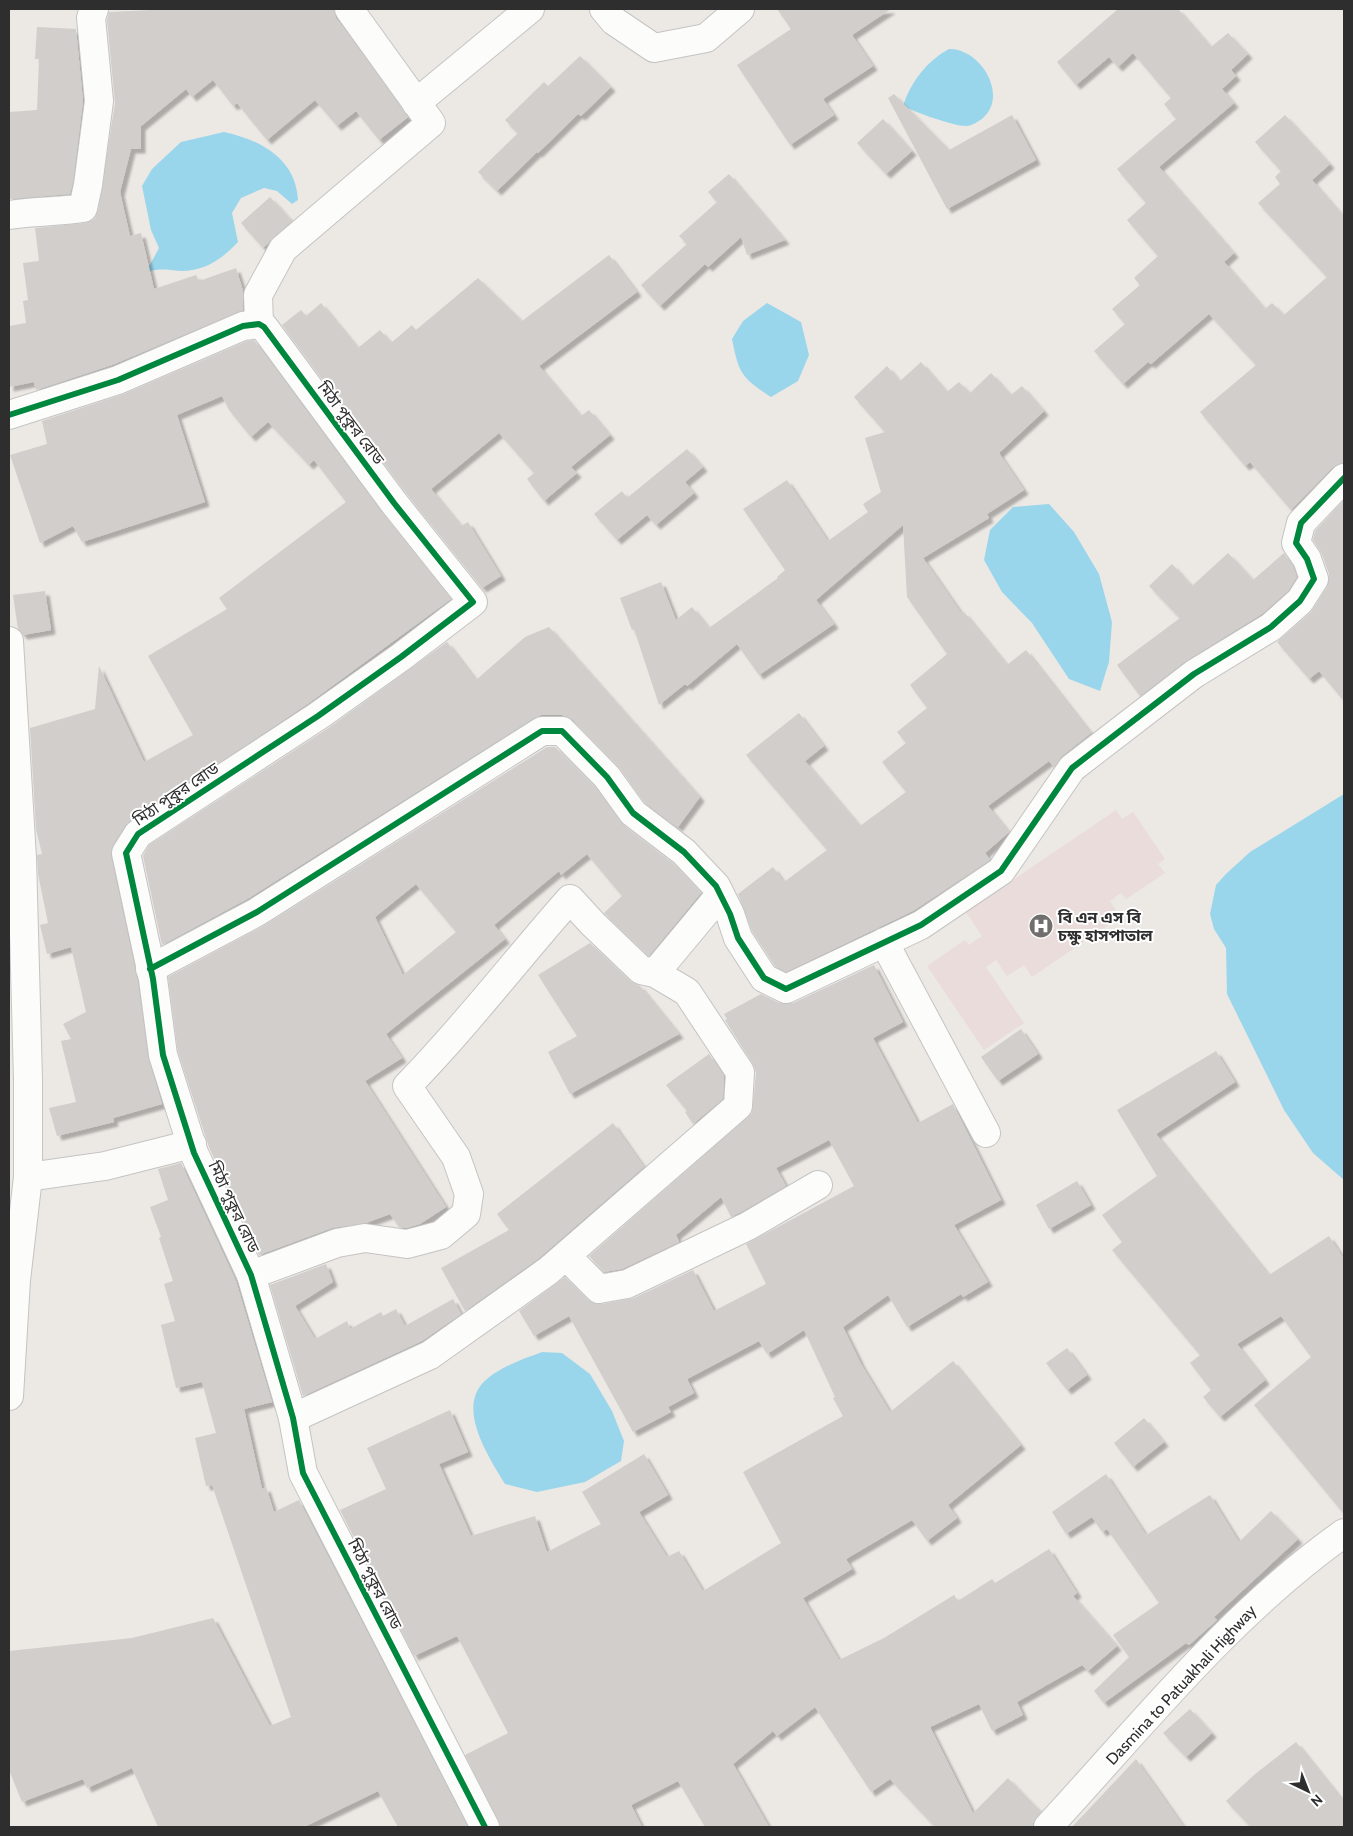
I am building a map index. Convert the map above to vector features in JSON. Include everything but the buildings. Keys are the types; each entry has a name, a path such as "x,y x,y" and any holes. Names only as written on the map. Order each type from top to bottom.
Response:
{"street":[{"path":"9,215 83,208 88,185 99,101 91,18 94,9"},
{"path":"9,415 118,380 242,326 258,324 258,295 283,249 431,123 349,9"},
{"path":"416,103 530,9"},
{"path":"604,9 614,21 654,48 706,38 740,9"},
{"name":"মিঠা পুকুর রোড","path":"258,324 264,327 394,503 473,602 401,657 325,710 138,834 126,853 150,969 163,1055 192,1144 251,1275 293,1418 303,1473 485,1827"},
{"path":"150,969 257,912 542,731 562,730 607,777 633,813 684,852 716,886 730,914 738,938 764,978 786,989 921,925 1001,871 1072,768 1194,674 1271,627 1300,601 1314,579 1307,559 1296,543 1301,523 1344,478"},
{"path":"9,640 23,868 28,1080 28,1177 16,1280 9,1396"},
{"path":"655,973 720,895"},
{"path":"251,1275 337,1243 365,1238 408,1244 441,1235 466,1214 470,1194 456,1157 407,1086 465,1023 570,899 592,924 641,970 655,973 687,992 740,1072 738,1106 548,1271 430,1355 293,1418"},
{"path":"884,942 986,1133"},
{"path":"28,1177 105,1166 192,1144"},
{"path":"566,1256 599,1290 626,1284 748,1226 818,1185"},
{"name":"Dasmina to Patuakhali Highway","path":"1048,1827 1218,1641 1267,1595 1344,1533"}],"shaded area":[{"name":"বি এন এস বি চক্ষু হাসপাতাল","path":"1116,810 1122,819 1133,812 1165,859 1158,864 1165,873 1126,899 1121,893 1110,901 1120,917 1032,977 1024,965 1007,976 996,960 986,967 1024,1023 984,1050 927,966 965,940 969,945 982,936 966,912"}],"water":[{"path":"949,49 971,56 987,74 992,86 993,97 990,108 983,118 971,125 966,126 944,121 903,106 915,80 934,59"},
{"path":"224,132 251,140 274,154 291,173 296,186 298,200 292,204 277,191 264,188 241,198 232,213 238,242 226,254 198,269 146,272 159,248 151,230 142,186 152,169 181,142"},
{"path":"767,303 801,322 809,355 798,381 771,397 743,374 737,360 732,339 743,321"},
{"path":"1049,504 1074,532 1099,574 1112,622 1109,662 1100,691 1069,679 1032,623 1002,592 984,560 990,530 1013,507"},
{"path":"1344,794 1344,1180 1313,1153 1284,1110 1227,994 1226,948 1214,929 1210,914 1216,885 1250,852"},
{"path":"542,1352 562,1353 590,1374 612,1411 624,1441 621,1461 585,1482 537,1492 505,1484 479,1436 473,1409 475,1396 481,1385 493,1374 509,1365"}],"cycle path":[{"path":"9,415 118,380 243,326 259,324 264,327 394,503 473,602 401,657 318,716 138,834 126,853 153,979 163,1055 194,1153 251,1275 293,1418 303,1473 485,1827"},
{"path":"150,969 257,912 542,731 562,731 607,777 633,813 684,852 716,886 730,914 738,938 764,978 786,989 921,925 1001,871 1072,768 1194,674 1271,627 1300,601 1314,579 1307,559 1296,543 1301,523 1344,478"}],"place":[{"name":"বি এন এস বি চক্ষু হাসপাতাল","path":"1041,926"}]}
